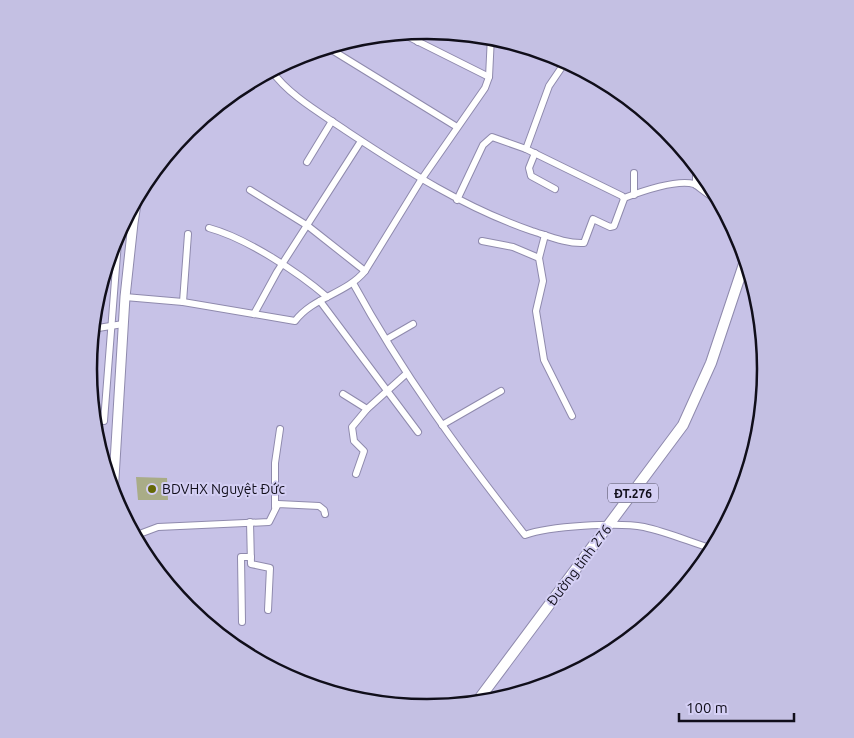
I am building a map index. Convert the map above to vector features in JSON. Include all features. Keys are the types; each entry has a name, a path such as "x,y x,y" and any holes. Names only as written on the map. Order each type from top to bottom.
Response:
{"main road":[{"path":"114,475 124,297 134,218"},
{"name":"Đường tỉnh 276","path":"483,694 670,444 687,417 711,363 742,270"}],"street":[{"path":"412,39 489,77"},
{"path":"124,297 183,302 295,321 307,308 353,283 365,271 422,180 485,88 489,77 491,45"},
{"path":"334,52 457,127"},
{"path":"526,149 549,86 561,68"},
{"path":"276,75 289,88 332,121 422,180 486,214 545,236 585,243 593,219 610,227 614,226 624,198"},
{"path":"307,162 332,121"},
{"path":"457,200 480,152 492,137 535,153 624,198 676,183 696,185 707,195"},
{"path":"254,314 276,272 283,266 361,141"},
{"path":"535,153 529,168 531,176 555,188"},
{"path":"634,173 634,195"},
{"path":"696,178 696,185"},
{"path":"250,190 308,226 365,271"},
{"path":"209,228 228,234 283,266 305,279 327,297"},
{"path":"183,302 188,234"},
{"path":"545,236 539,258 543,282 536,311 544,360 572,416"},
{"path":"482,242 513,247 539,258"},
{"path":"104,421 116,257"},
{"path":"353,283 406,374 525,535 536,531 609,526 646,527 705,546"},
{"path":"320,300 418,432"},
{"path":"100,328 123,324"},
{"path":"387,340 413,324"},
{"path":"356,474 364,450 354,441 352,428 367,409 406,374"},
{"path":"442,425 501,391"},
{"path":"342,394 367,409"},
{"path":"141,533 158,527 269,522 275,507 275,464 280,429"},
{"path":"275,507 279,504 319,506 324,510 325,514"},
{"path":"250,522 251,564 270,568 268,610"},
{"path":"242,622 241,557 251,557"}],"building":[{"name":"BDVHX Nguyệt Đức","path":"136,477 167,478 168,500 138,500"}],"place":[{"name":"BDVHX Nguyệt Đức","path":"152,489"}]}
